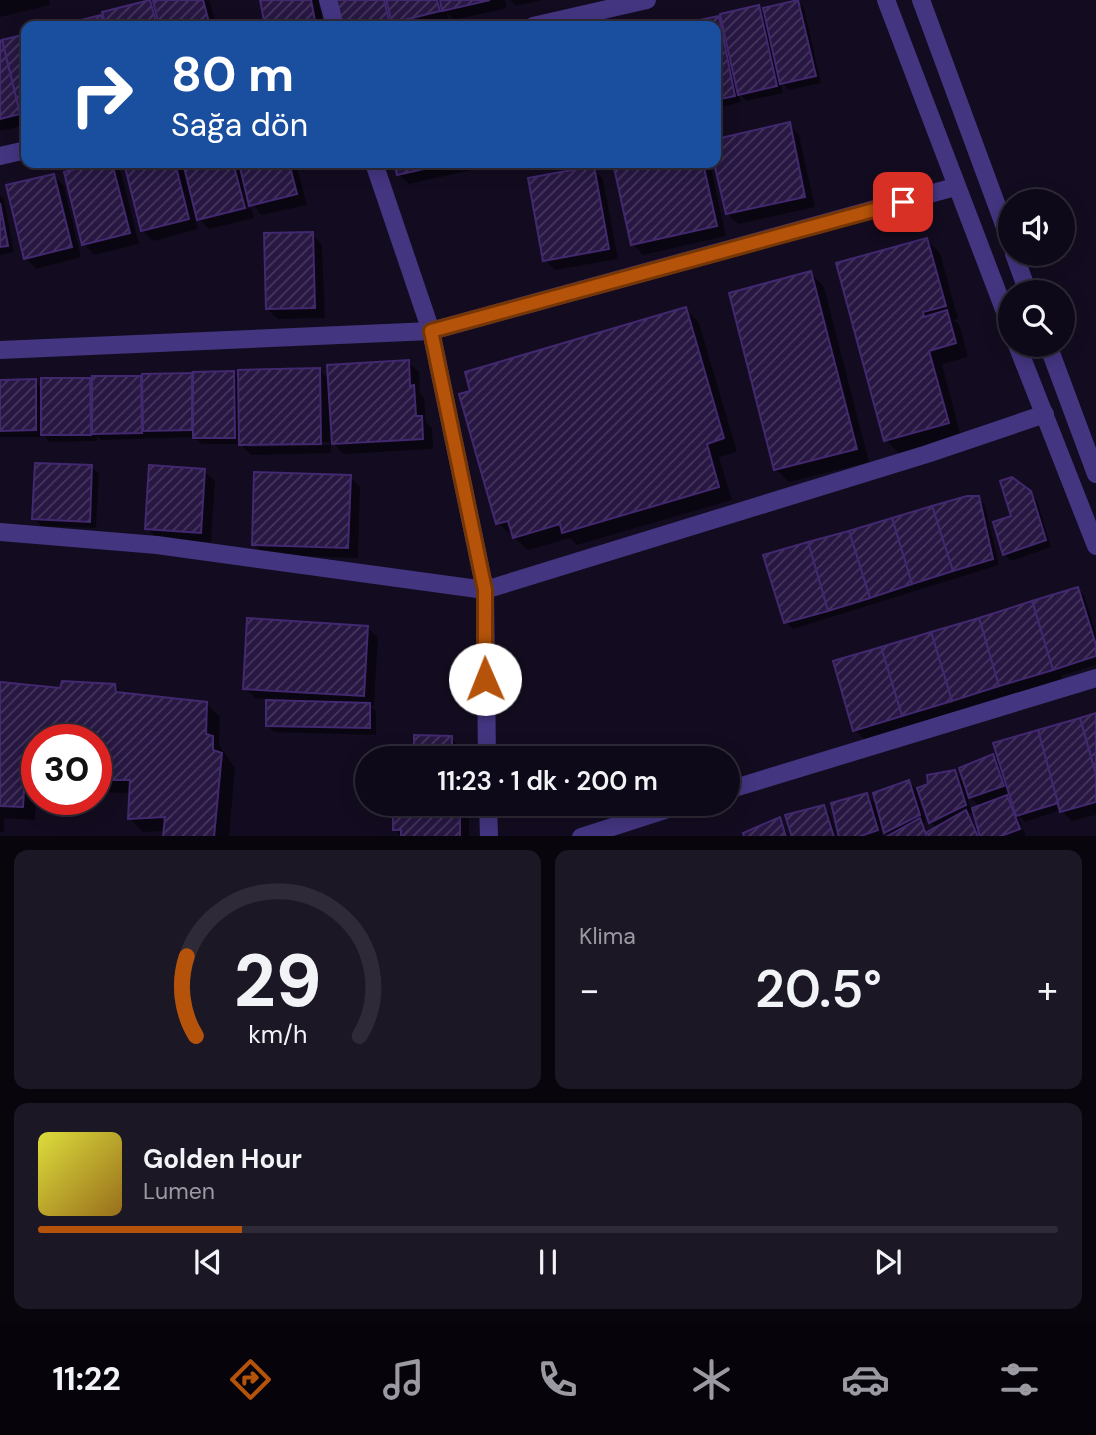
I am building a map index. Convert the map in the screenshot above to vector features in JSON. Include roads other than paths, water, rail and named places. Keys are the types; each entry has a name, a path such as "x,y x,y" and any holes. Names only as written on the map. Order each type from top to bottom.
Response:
{"street":[{"path":"328,0 334,21"},
{"path":"555,21 647,0"},
{"path":"886,0 998,296"},
{"path":"921,0 998,209"},
{"path":"0,156 21,151"},
{"path":"376,168 431,331 485,590 487,746"},
{"path":"0,350 431,331 955,187"},
{"path":"1022,357 1096,546"},
{"path":"1052,357 1096,474"},
{"path":"0,533 157,545 485,590 927,454 1045,414"},
{"path":"740,786 1096,678"},
{"path":"488,816 489,836"},
{"path":"582,836 646,816"}]}
